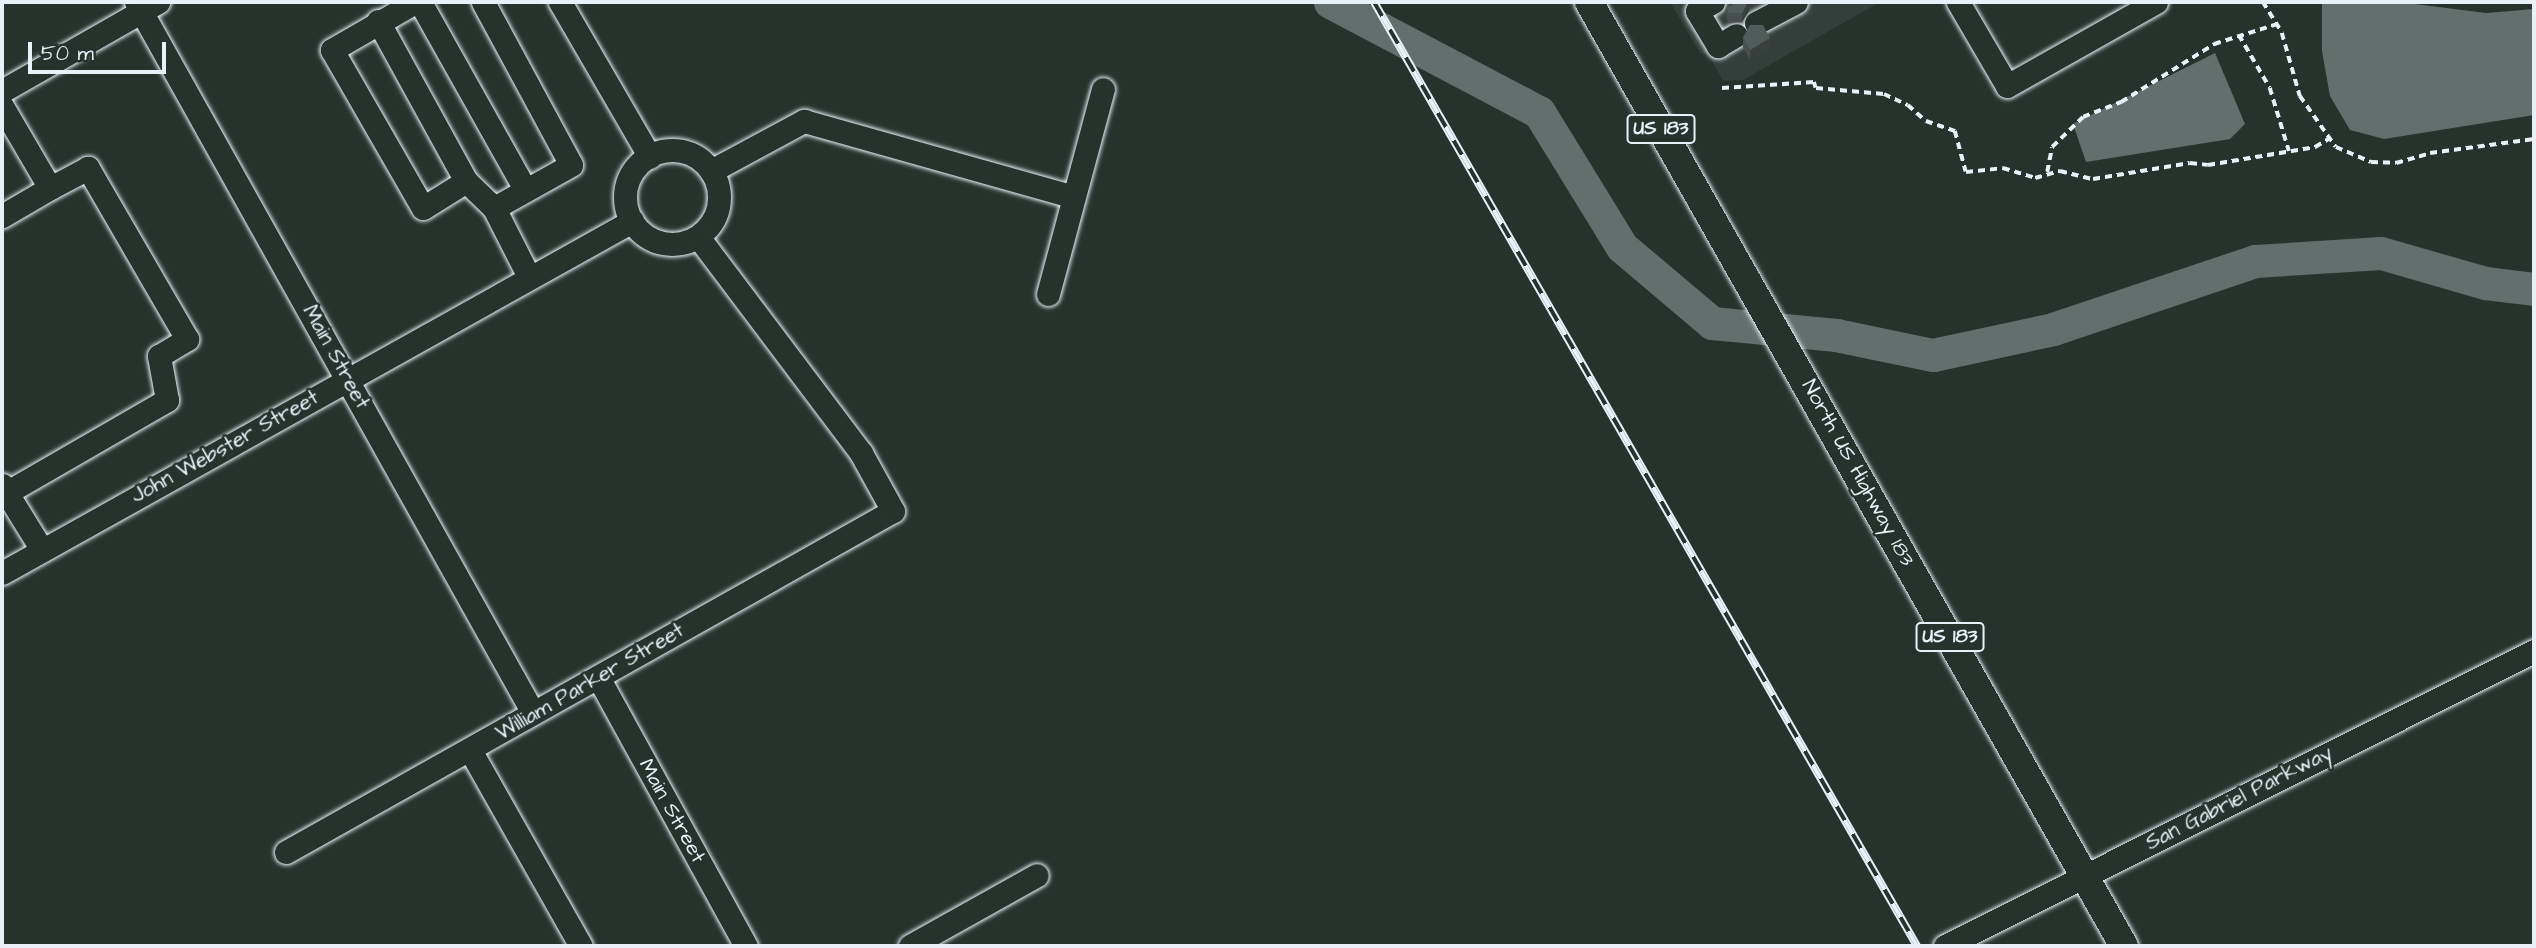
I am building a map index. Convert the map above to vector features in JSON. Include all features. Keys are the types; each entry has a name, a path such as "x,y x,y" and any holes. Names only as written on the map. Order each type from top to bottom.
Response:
{"main road":[{"name":"North US Highway 183","path":"1589,2 1816,398 2124,946"}],"street":[{"path":"415,2 381,13 331,50 423,208 466,181"},
{"path":"420,2 525,189"},
{"path":"483,2 571,165 494,208"},
{"path":"560,2 650,157"},
{"path":"1756,23 1796,2"},
{"path":"1958,2 2007,86 2150,3"},
{"path":"2,90 145,5"},
{"name":"Main Street","path":"145,5 533,713"},
{"path":"1705,6 1718,46 1736,35"},
{"path":"381,13 466,181 494,208 530,277"},
{"path":"1048,295 1103,89"},
{"path":"2,106 50,188"},
{"path":"711,171 804,121 1074,197"},
{"path":"673,150 688,153 711,171 719,199 713,220 698,237 667,244 651,240 632,221 625,201 626,185 633,170 650,157 673,150"},
{"path":"2,216 88,168 187,339 159,356 167,400 4,489 42,550"},
{"name":"John Webster Street","path":"2,573 632,221"},
{"name":"William Parker Street","path":"286,852 893,510 861,453 698,237"},
{"name":"San Gabriel Parkway","path":"1945,946 2534,651"},
{"name":"Main Street","path":"598,677 746,946"},
{"path":"470,750 581,946"},
{"path":"910,946 1037,876"}],"path":[{"path":"2263,2 2277,24 2300,96 2336,147 2371,162 2396,163 2443,151 2534,139"},
{"path":"2047,172 2052,147 2083,117 2121,102 2214,44 2277,24"},
{"path":"2239,35 2270,88 2289,152"},
{"path":"1722,88 1814,82 1816,88 1884,94 1908,104 1926,121 1955,131 1966,172 2003,167 2035,178 2047,172 2093,179 2289,152 2315,147 2330,138"}],"shaded area":[{"path":"1670,2 1880,2 1743,80 1723,81 1708,54 1700,53"},
{"path":"2322,2 2399,2 2486,13 2534,9 2534,115 2384,139 2350,130 2330,96 2322,51"},
{"path":"2215,53 2245,124 2230,139 2086,162 2073,124"}],"building":[{"path":"1737,2 1748,2 1742,13 1729,13 1726,8"},
{"path":"1750,25 1763,25 1770,38 1750,50 1743,37"}],"waterway":[{"path":"1330,2 1539,112 1622,247 1712,323 1836,335 1933,355 2053,329 2255,261 2381,253 2485,283 2534,289"}],"railway":[{"path":"1374,2 1917,946"}]}
